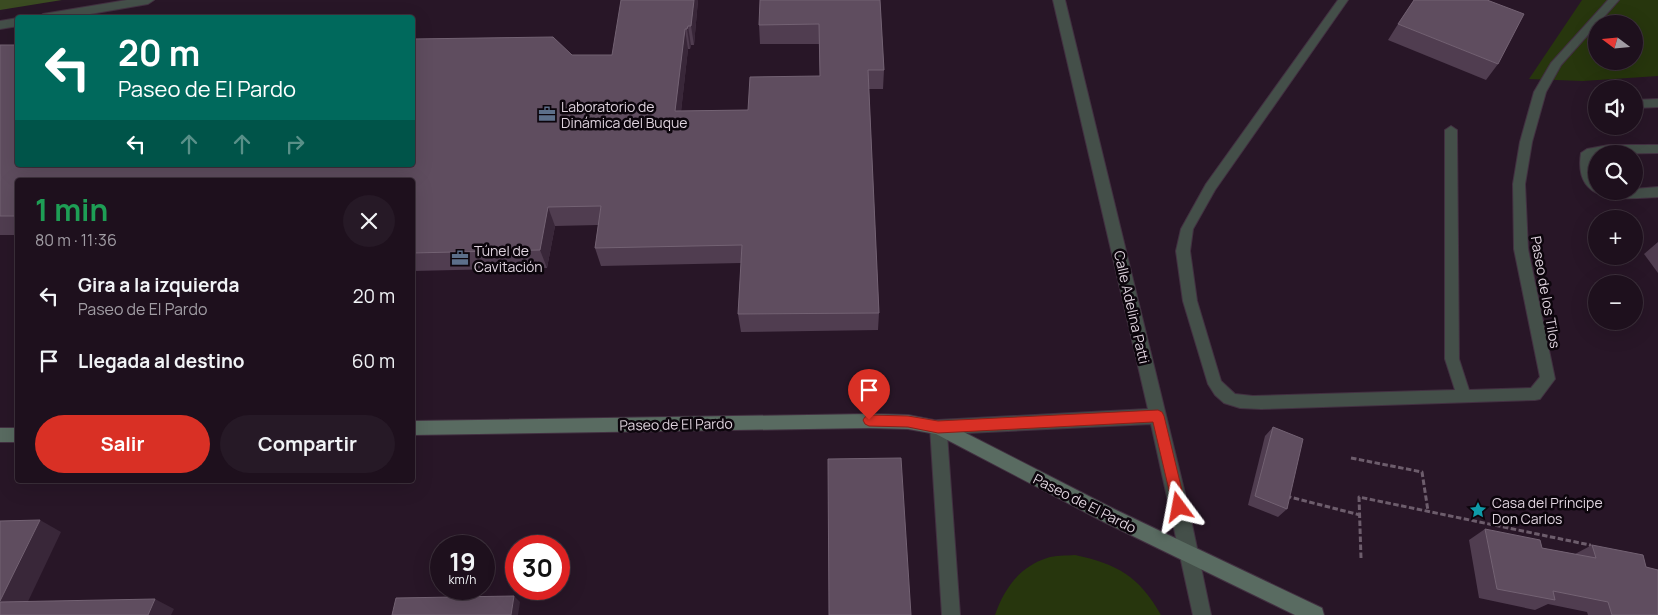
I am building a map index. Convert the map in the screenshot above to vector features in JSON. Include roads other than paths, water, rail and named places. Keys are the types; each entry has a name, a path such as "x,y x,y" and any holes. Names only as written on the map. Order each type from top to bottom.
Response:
{"street":[{"path":"60,15 148,0"},
{"name":"Calle Adelina Patti","path":"1059,0 1190,553 1202,615"},
{"path":"0,25 15,22"},
{"name":"Paseo de El Pardo","path":"415,428 869,420 908,422 938,427 1158,416"},
{"path":"938,427 950,615"},
{"name":"Paseo de El Pardo","path":"938,427 1108,515 1315,615"},
{"path":"0,435 15,435"}],"lane":[{"path":"1343,0 1210,188 1187,229 1183,251 1190,301 1215,384 1223,396 1236,402 1261,403 1464,396 1452,359 1451,130"},
{"name":"Paseo de los Tilos","path":"1464,396 1535,394 1548,379 1521,249 1519,184 1526,142 1540,92 1557,64 1614,0"},
{"path":"1643,104 1658,103"},
{"path":"1643,149 1658,149"},
{"path":"1588,153 1585,168 1588,176"},
{"path":"1643,193 1658,192"}],"place":[{"name":"Laboratorio de Dinámica del Buque","path":"547,114"},
{"name":"Túnel de Cavitación","path":"460,258"},
{"name":"Casa del Príncipe Don Carlos","path":"1478,510"}]}
